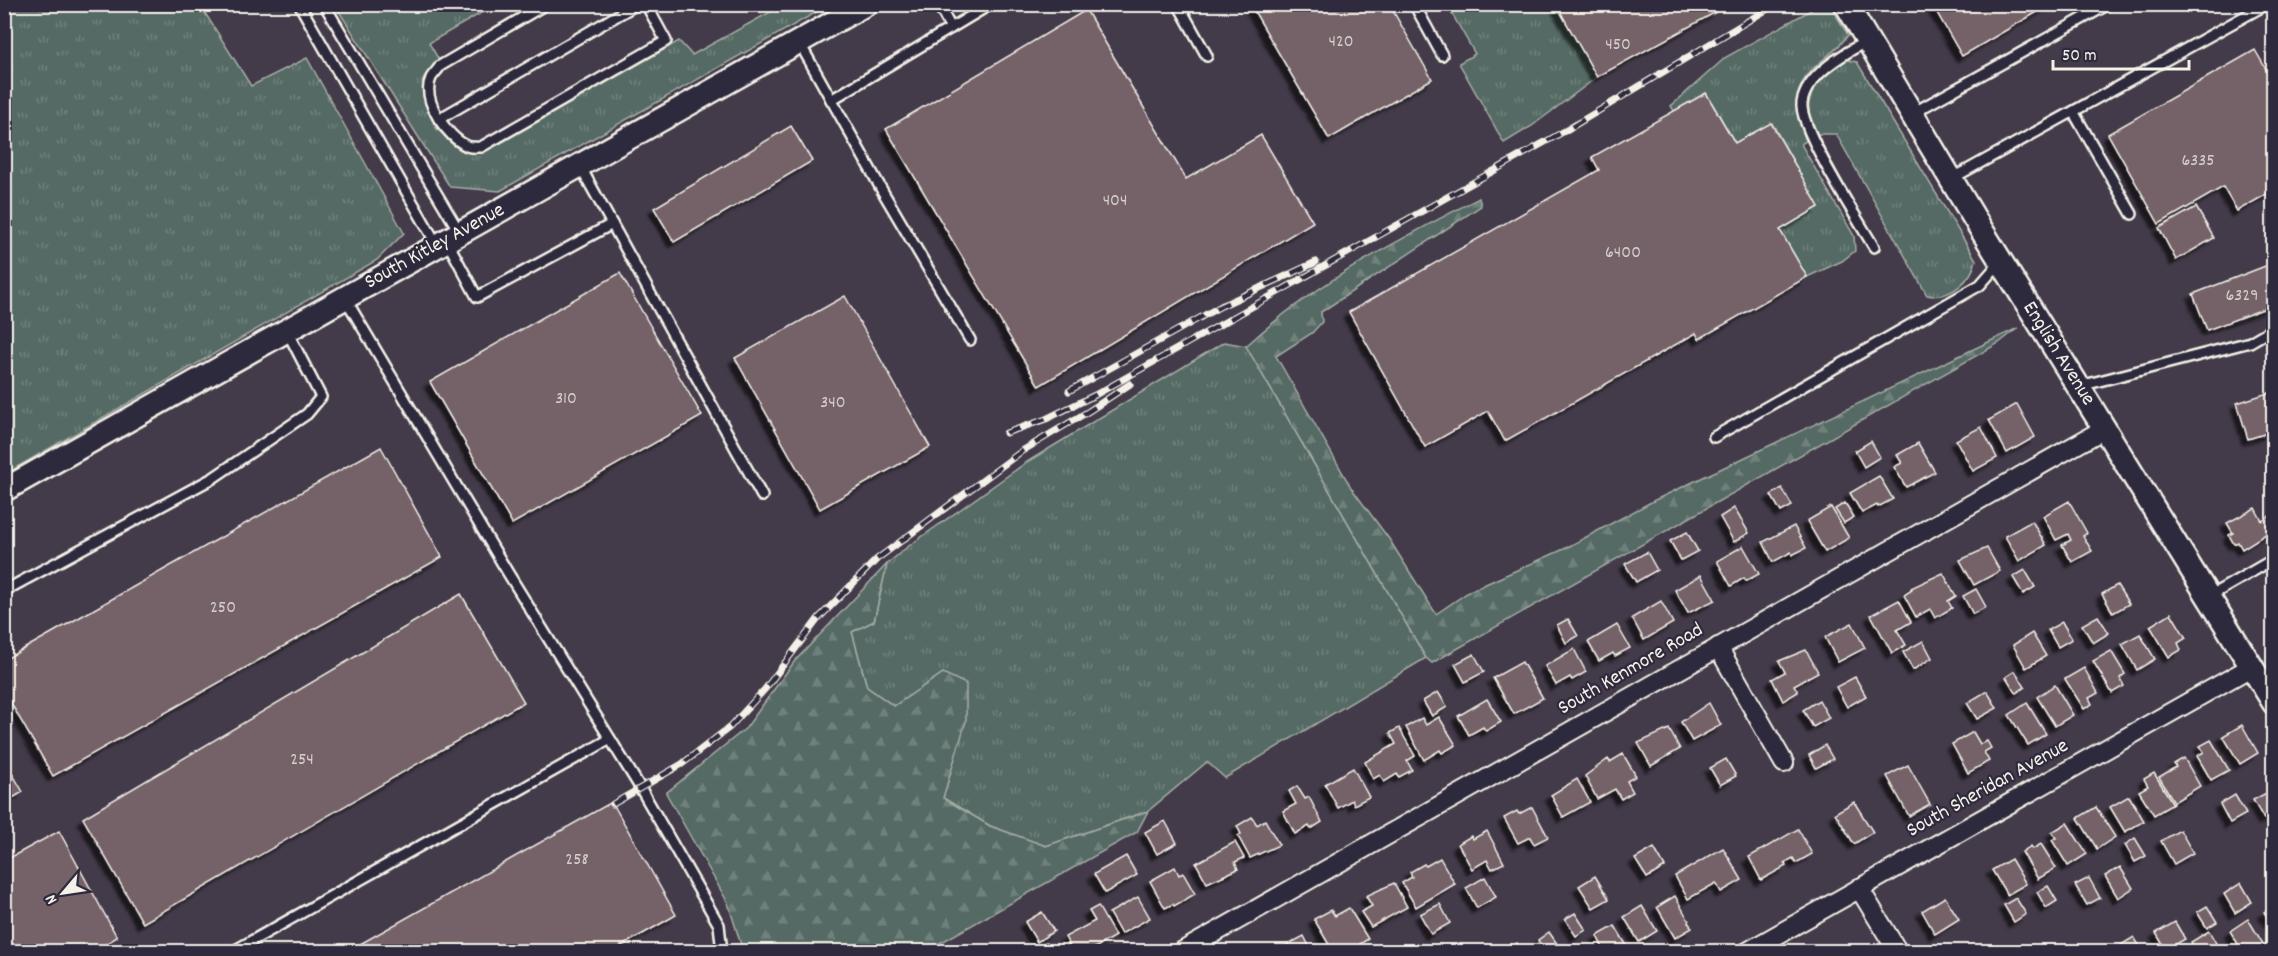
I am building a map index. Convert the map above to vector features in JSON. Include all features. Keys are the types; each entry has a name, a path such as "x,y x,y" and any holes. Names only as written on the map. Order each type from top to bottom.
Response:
{"street":[{"name":"South Kitley Avenue","path":"4,490 866,4"},
{"name":"English Avenue","path":"1846,4 2078,387 2274,703"},
{"name":"South Kenmore Road","path":"1181,951 2104,429"},
{"path":"1718,647 1784,763"},
{"name":"South Sheridan Avenue","path":"1748,951 2251,667"},
{"path":"1859,888 1898,951"}],"lane":[{"path":"299,4 448,240"},
{"path":"324,4 477,297 612,224"},
{"path":"546,4 440,66 431,78 429,90 434,112 457,141 470,148 481,147 666,40 646,4"},
{"path":"439,119 637,4"},
{"path":"938,4 951,28"},
{"path":"831,100 991,4"},
{"path":"1178,4 1207,56"},
{"path":"1414,4 1442,56"},
{"path":"1911,114 2109,4"},
{"path":"1951,179 2074,113 2267,4"},
{"path":"1867,41 1833,60 1808,87 1802,104 1808,132 1874,247"},
{"path":"799,42 970,340"},
{"path":"2074,113 2132,214"},
{"path":"580,166 762,496"},
{"path":"1714,437 1980,285 2001,261"},
{"path":"345,298 719,925 722,951"},
{"path":"2078,387 2250,342 2274,328"},
{"path":"4,591 213,478 307,414 321,397 287,331"},
{"path":"2208,597 2274,559"},
{"path":"232,951 610,739"}],"green space":[{"path":"5,4 200,5 251,86 307,58 404,233 377,260 5,474"},
{"path":"335,5 495,5 429,43 439,60 424,80 427,109 438,130 457,146 475,153 492,148 679,41 692,55 783,5 829,5 500,191 450,187"},
{"path":"1447,5 1556,5 1597,77 1532,126 1504,143 1459,63 1475,54"},
{"path":"1820,5 1830,5 1848,35 1811,71 1801,87 1798,96 1798,114 1806,141 1801,144 1854,236 1855,251 1842,261 1807,277 1780,230 1819,207 1772,123 1735,143 1706,93 1674,111 1671,106 1726,57"},
{"path":"1848,60 1857,62 1976,260 1970,275 1952,291 1936,296 1927,295 1836,134 1816,134 1809,111 1811,95 1827,72"},
{"path":"1479,198 1481,206 1321,312 1322,322 1312,333 1276,356 1352,489 1389,539 1436,614 1470,591 1564,549 1655,500 2018,328 1999,343 1432,663 1426,658 1246,346 1299,303 1357,264"},
{"path":"1224,342 1246,346 1426,658 1225,778 1207,762 1148,811 1046,846 990,826 943,798 965,721 943,673 894,706 867,687 852,632 874,621 887,564 906,548 1027,462"},
{"path":"887,564 874,621 852,632 867,687 894,706 943,673 966,684 966,721 943,798 990,826 1046,846 1148,811 1137,832 926,951 743,951 728,903 666,793 746,728 794,662"}],"building":[{"path":"1250,4 1389,4 1432,79 1329,139"},
{"path":"1556,4 1711,4 1716,12 1597,77"},
{"path":"1932,4 2051,4 1962,56"},
{"path":"1086,10 1186,179 1261,135 1313,222 1039,386 886,129"},
{"path":"2255,50 2274,83 2274,190 2237,211 2223,187 2159,224 2108,134"},
{"path":"1706,93 1735,143 1771,123 1819,207 1780,230 1807,277 1699,339 1696,333 1505,441 1488,411 1425,447 1349,312 1599,170 1592,157"},
{"path":"791,126 812,161 674,242 654,208"},
{"path":"2196,207 2214,238 2176,260 2159,228"},
{"path":"2268,265 2274,280 2274,305 2207,330 2193,294"},
{"path":"620,273 702,416 512,524 430,382"},
{"path":"845,296 930,447 820,509 735,358"},
{"path":"2274,391 2274,431 2248,439 2237,403"},
{"path":"2017,404 2035,437 2007,453 1989,420"},
{"path":"1981,427 1997,458 1973,471 1956,440"},
{"path":"1871,441 1880,457 1864,467 1855,451"},
{"path":"1918,443 1935,472 1906,487 1894,467 1902,463 1897,455"},
{"path":"381,447 442,557 53,776 4,691 4,660"},
{"path":"1879,476 1893,499 1862,513 1850,493"},
{"path":"1782,488 1792,506 1781,512 1771,495"},
{"path":"2069,501 2087,533 2083,536 2092,551 2072,562 2062,545 2071,540 2068,534 2056,540 2043,516"},
{"path":"1845,503 1854,517 1844,523 1835,509"},
{"path":"1831,507 1849,538 1825,552 1807,521"},
{"path":"1734,508 1749,533 1734,542 1720,517"},
{"path":"2255,508 2262,521 2271,515 2274,529 2242,549 2238,542 2234,544 2229,535 2233,533 2227,523"},
{"path":"2032,521 2046,545 2019,561 2005,536"},
{"path":"1794,526 1806,548 1792,555 1791,552 1773,562 1763,542"},
{"path":"1687,532 1698,551 1681,560 1670,541"},
{"path":"1743,546 1759,574 1746,581 1744,578 1731,586 1717,561"},
{"path":"1987,548 2000,571 1974,585 1960,560"},
{"path":"1647,552 1657,570 1636,582 1625,564"},
{"path":"2025,570 2035,587 2023,594 2013,577"},
{"path":"1943,573 1956,596 1948,601 1952,608 1935,618 1930,609 1916,617 1904,595 1912,590 1911,588"},
{"path":"1701,575 1715,600 1688,613 1675,590"},
{"path":"2117,585 2129,604 2113,613 2102,594"},
{"path":"1976,589 1986,607 1973,614 1963,596"},
{"path":"461,594 524,702 143,923 83,818"},
{"path":"1899,600 1911,622 1897,630 1906,645 1892,653 1871,615"},
{"path":"1661,601 1673,623 1644,640 1632,618"},
{"path":"2171,613 2186,638 2178,643 2181,650 2169,657 2150,626"},
{"path":"2098,616 2109,633 2093,643 2082,625"},
{"path":"1568,619 1578,636 1566,643 1557,625"},
{"path":"2062,622 2072,639 2058,647 2048,630"},
{"path":"1852,623 1865,648 1838,662 1825,637"},
{"path":"1617,625 1630,648 1615,656 1613,653 1599,661 1588,642"},
{"path":"2032,633 2046,656 2026,668 2013,645"},
{"path":"2140,634 2155,659 2137,670 2122,644"},
{"path":"1923,641 1932,658 1913,670 1903,652"},
{"path":"1574,649 1586,672 1556,685 1545,666"},
{"path":"1806,650 1818,672 1794,685 1798,692 1783,701 1772,679 1785,672 1779,661"},
{"path":"2111,651 2125,674 2120,678 2124,686 2112,693 2093,661"},
{"path":"1474,654 1484,672 1465,682 1455,664"},
{"path":"1522,662 1543,698 1514,714 1493,678"},
{"path":"2084,668 2098,693 2089,698 2092,704 2084,709 2065,679"},
{"path":"2015,671 2025,687 2016,693 2006,677"},
{"path":"1855,677 1866,696 1847,707 1836,687"},
{"path":"2055,685 2073,715 2055,726 2037,697"},
{"path":"1987,691 1997,708 1977,719 1967,703"},
{"path":"1438,692 1447,707 1432,716 1423,701"},
{"path":"1487,699 1501,722 1486,731 1483,727 1469,735 1458,716"},
{"path":"1819,700 1829,718 1813,727 1803,710"},
{"path":"1709,703 1721,725 1692,741 1681,722"},
{"path":"2027,703 2046,734 2028,745 2009,715"},
{"path":"1439,717 1456,745 1442,753 1440,750 1424,760 1406,727 1422,718 1426,725"},
{"path":"2242,725 2258,753 2240,764 2223,736"},
{"path":"1399,728 1415,756 1407,761 1412,770 1399,777 1397,774 1384,782 1380,775 1373,779 1365,762 1396,744 1390,733"},
{"path":"1669,729 1680,749 1651,766 1638,743"},
{"path":"1973,732 1980,744 1987,741 1991,748 1984,752 1989,761 1968,773 1952,744"},
{"path":"2211,740 2229,770 2211,780 2197,756 2204,752 2200,746"},
{"path":"1825,745 1833,759 1816,768 1809,755"},
{"path":"1623,754 1636,776 1627,781 1633,792 1621,799 1615,789 1597,799 1585,776 1608,759 1610,762"},
{"path":"2184,758 2200,786 2174,802 2159,777 2176,767 2174,764"},
{"path":"4,759 23,792 4,803"},
{"path":"1726,759 1736,776 1720,785 1710,768"},
{"path":"1908,765 1930,804 1909,816 1887,776"},
{"path":"1353,768 1369,797 1354,805 1352,800 1338,808 1325,784"},
{"path":"2154,773 2173,804 2154,815 2139,791 2148,786 2144,779"},
{"path":"1577,779 1590,802 1563,817 1551,795"},
{"path":"1297,786 1305,799 1309,797 1322,822 1311,829 1309,826 1295,834 1283,811 1296,804 1289,791"},
{"path":"2272,790 2274,814 2264,819 2253,800"},
{"path":"2235,795 2246,814 2230,823 2220,804"},
{"path":"2129,796 2144,821 2125,832 2110,807"},
{"path":"612,802 676,915 611,952 346,952"},
{"path":"1854,802 1873,832 1854,844 1835,813"},
{"path":"1532,807 1548,837 1534,844 1530,837 1518,843 1504,818"},
{"path":"2096,807 2115,837 2097,849 2078,818"},
{"path":"1252,817 1257,825 1265,820 1279,845 1250,858 1238,836 1241,834 1237,826"},
{"path":"1165,821 1177,843 1157,854 1145,832"},
{"path":"2067,823 2087,854 2068,866 2052,840 2056,838 2052,832"},
{"path":"1798,829 1812,854 1796,863 1793,858 1784,863 1786,866 1761,880 1749,857"},
{"path":"2180,830 2193,853 2174,864 2161,841"},
{"path":"59,831 117,937 93,952 4,952 4,861"},
{"path":"1487,831 1504,863 1492,869 1487,860 1472,869 1458,844 1471,836 1473,839"},
{"path":"2135,838 2146,856 2135,862 2125,845"},
{"path":"1235,842 1244,858 1235,862 1238,869 1207,883 1196,863"},
{"path":"2041,844 2056,868 2038,879 2022,852 2031,846 2033,849"},
{"path":"1654,848 1665,867 1647,878 1635,859"},
{"path":"1723,848 1742,880 1721,892 1716,883 1688,899 1675,876"},
{"path":"1126,856 1137,875 1105,893 1094,874"},
{"path":"1440,858 1455,884 1416,907 1402,883 1412,877 1410,872"},
{"path":"2011,859 2026,884 2007,895 1992,870"},
{"path":"1175,867 1179,875 1183,873 1195,894 1174,906 1173,904 1165,908 1150,881"},
{"path":"2120,867 2133,888 2118,898 2105,876"},
{"path":"1595,876 1609,899 1593,908 1579,886"},
{"path":"1485,877 1496,897 1477,908 1466,888"},
{"path":"2089,878 2100,898 2087,905 2075,885"},
{"path":"1394,883 1407,907 1371,927 1361,912 1372,906 1366,896"},
{"path":"2241,883 2252,902 2235,913 2224,894"},
{"path":"2048,886 2057,901 2046,908 2037,892"},
{"path":"1675,896 1692,928 1675,938 1657,907"},
{"path":"1138,897 1150,918 1121,934 1109,913"},
{"path":"1945,897 1959,919 1935,934 1922,911"},
{"path":"2016,898 2026,914 2014,922 2004,905"},
{"path":"1440,904 1450,923 1431,934 1420,914"},
{"path":"1098,906 1115,936 1088,952 1073,952 1065,937 1095,921 1089,911"},
{"path":"1642,906 1657,931 1639,942 1624,917"},
{"path":"2207,906 2217,922 2207,928 2197,912"},
{"path":"2274,907 2274,927 2264,912"},
{"path":"1349,908 1368,939 1360,944 1364,951 1325,952 1331,948 1314,919 1331,910 1335,916"},
{"path":"1042,912 1054,931 1037,942 1025,922"},
{"path":"1575,913 1586,930 1576,936 1565,919"},
{"path":"2248,919 2265,947 2258,952 2243,952 2230,931"},
{"path":"2175,922 2185,939 2166,950 2156,933"},
{"path":"1615,926 1629,952 1605,952 1597,936"},
{"path":"2209,931 2221,952 2197,952 2191,942"},
{"path":"1549,932 1560,948 1554,952 1545,952 1538,940"},
{"path":"1304,936 1312,952 1278,952 1277,950"},
{"path":"2134,937 2143,952 2118,952 2116,948"},
{"path":"1046,943 1051,952 1031,952"},
{"path":"1517,943 1522,952 1502,952"},
{"path":"1009,946 1012,952 999,952"}],"railway":[{"path":"1006,433 1046,419 1095,395 1570,128 1776,4"},
{"path":"1069,391 1221,306 1316,262"},
{"path":"613,804 682,764 730,727 765,689 818,619 877,559 1022,451 1130,384"}]}
